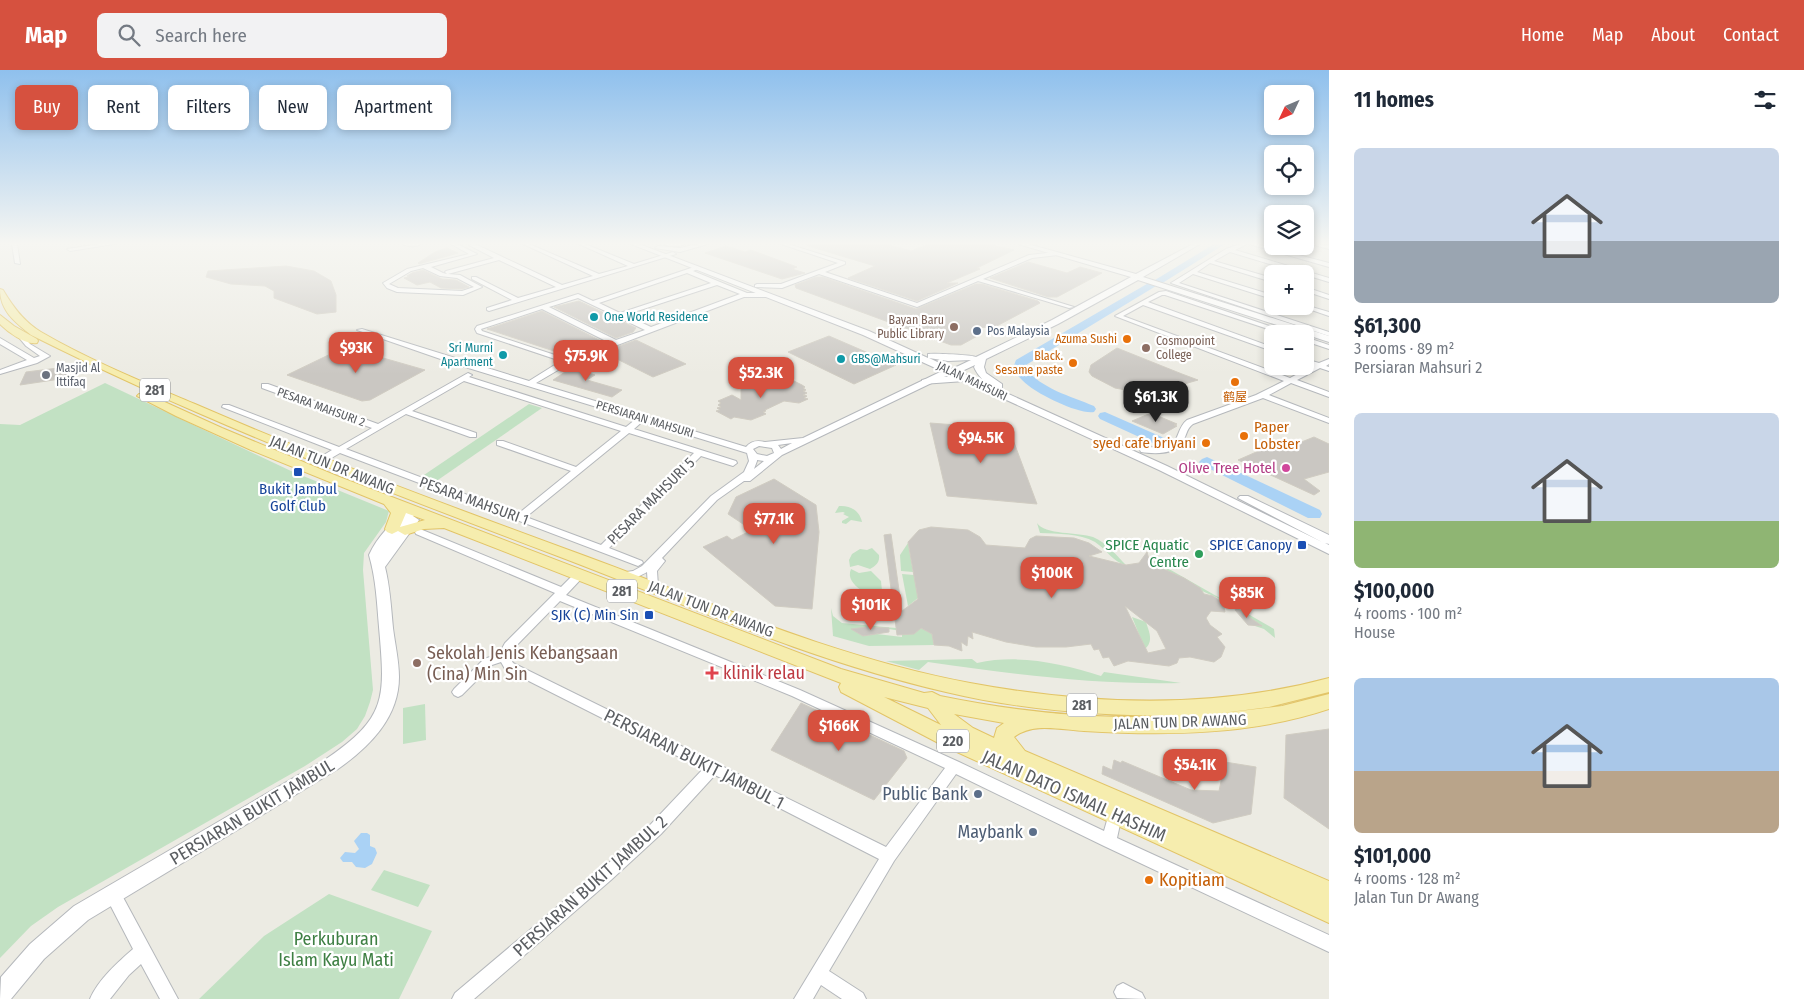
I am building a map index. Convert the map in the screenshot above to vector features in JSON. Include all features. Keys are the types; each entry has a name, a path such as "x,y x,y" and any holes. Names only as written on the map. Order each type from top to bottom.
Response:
{"main road":[{"name":"JALAN TUN DR AWANG","path":"0,292 15,316 35,333 141,384 320,461 417,507 624,575 647,572 709,608 796,641 870,666 952,687 1041,701 1138,709 1208,708 1282,697 1329,685"},
{"path":"4,323 15,316"},
{"name":"JALAN TUN DR AWANG","path":"4,323 162,405 390,503 417,507"},
{"path":"390,503 399,514 399,529 428,524 445,516"},
{"name":"JALAN TUN DR AWANG","path":"445,516 579,575 867,685 934,704 1048,721 1124,726 1238,721 1284,714 1329,701"},
{"name":"JALAN DATO ISMAIL HASHIM","path":"709,608 786,646 836,664 920,689 931,697 944,718 965,734 1329,893"},
{"name":"JALAN DATO ISMAIL HASHIM","path":"796,658 953,741 1329,912"},
{"path":"1031,763 1007,746 1003,740 1004,734 1009,729 1019,725 1048,721"}],"street":[{"path":"390,287 397,290 463,293 478,287"},
{"path":"493,287 518,300"},
{"path":"489,309 560,287"},
{"path":"593,303 639,287"},
{"path":"620,315 703,287"},
{"path":"730,287 744,292"},
{"name":"JALAN MAHSURI","path":"735,287 744,292 767,295 928,357"},
{"name":"JALAN MAHSURI","path":"765,287 781,290 872,330 928,357 983,387 1164,468 1329,550"},
{"path":"781,290 787,287"},
{"path":"864,287 916,305 957,287"},
{"path":"1004,287 1071,307"},
{"name":"PERSIARAN MAHSURI","path":"977,358 1107,287"},
{"name":"PERSIARAN MAHSURI","path":"720,442 761,443 802,440 1056,322 1113,287"},
{"path":"1179,287 1329,334"},
{"path":"1179,287 1329,344"},
{"path":"1241,287 1264,294"},
{"path":"532,383 567,361 651,330 744,292"},
{"path":"1314,292 1329,296"},
{"path":"1264,325 1174,294 1161,293 1118,316 1329,395"},
{"path":"567,361 479,332 478,329 479,327 578,296 651,330"},
{"path":"1144,303 1264,346"},
{"path":"543,307 616,343"},
{"path":"1314,309 1329,314"},
{"path":"0,372 44,357 45,354 28,345 4,323"},
{"name":"PERSIARAN MAHSURI","path":"360,330 720,442 763,459 799,444 802,440"},
{"name":"PERSIARAN MAHSURI","path":"352,333 433,359 455,361"},
{"path":"0,340 34,361"},
{"path":"1314,341 1329,344"},
{"path":"925,382 929,372 928,357 977,358 981,372 999,386"},
{"path":"1144,450 1161,451 1176,445 1186,424 1263,395 1329,361"},
{"path":"1314,364 1329,369"},
{"path":"320,461 479,368"},
{"name":"JALAN MAHSURI","path":"951,370 999,386 1144,450 1329,540"},
{"path":"463,378 733,463"},
{"path":"925,382 948,378 983,387"},
{"name":"PESARA MAHSURI 2","path":"265,386 378,427"},
{"path":"1263,395 1329,421"},
{"name":"PESARA MAHSURI 1","path":"226,407 520,517 602,550 647,572"},
{"path":"405,411 473,435"},
{"path":"520,517 642,418"},
{"path":"500,443 577,470"},
{"path":"647,572 719,500 751,474 753,461 750,447 761,443 775,446 776,455"},
{"name":"PESARA MAHSURI 5","path":"602,550 700,453"},
{"name":"PERSIARAN MAHSURI","path":"751,474 776,455"},
{"name":"PERSIARAN BUKIT JAMBUL","path":"0,996 22,967 81,913 332,764 362,741 377,723 386,706 391,677 379,566 399,529 417,507"},
{"path":"420,532 560,594 796,693 1329,944"},
{"path":"458,692 488,662 504,657 509,646 579,575"},
{"name":"PERSIARAN BUKIT JAMBUL 1","path":"504,657 509,666 889,856"},
{"path":"803,999 889,856 954,766"},
{"name":"PERSIARAN BUKIT JAMBUL 2","path":"462,999 606,875 656,829 713,768"},
{"path":"1109,841 1115,815"},
{"path":"112,894 169,999"},
{"path":"99,999 123,968 143,951"},
{"path":"819,974 857,999"}],"green space":[{"path":"105,383 291,471 389,511 386,522 364,553 363,570 373,690 365,716 357,729 342,742 305,766 58,907 31,926 0,958 0,424 20,425"},
{"path":"529,404 542,408 435,482 421,477"},
{"path":"839,506 854,509 862,522 851,520 846,524 842,523 842,521 849,517 843,514 845,513 843,512 835,513"},
{"path":"1037,523 1047,530 1093,537 1107,546 1126,565 1118,562 1099,545 1089,539 1068,534 1040,533"},
{"path":"908,543 913,572 901,571 900,555"},
{"path":"872,548 879,555 876,565 870,569 858,565 850,567 849,560 852,554 860,549 867,550"},
{"path":"1148,557 1274,629 1275,638 1264,629 1252,625 1256,625 1240,611 1224,604 1218,598 1202,591 1179,576 1151,564"},
{"path":"851,569 859,573 871,571 881,581 882,591 861,590 854,584 851,578"},
{"path":"902,574 914,575 918,598 908,606"},
{"path":"860,594 867,603 873,598 881,600 881,595 884,600 880,604 870,607 871,614 869,617 861,617 855,614 862,607 857,598"},
{"path":"831,608 833,616 842,623 896,628 902,631 875,627 853,630 863,636 877,634 902,637 902,634 914,634 918,628 921,628 932,634 934,645 869,646 833,636"},
{"path":"1132,617 1146,622 1150,640 1145,649"},
{"path":"972,659 977,663 1008,659 1040,661 1071,667 1101,676 1104,672 1181,683 1086,680 928,662 919,670 886,661"},
{"path":"425,704 426,740 403,744 403,708"},
{"path":"384,870 430,885 418,907 371,890"},
{"name":"Perkuburan Islam Kayu Mati","path":"329,894 432,931 399,999 199,999 264,936"}],"water":[{"path":"361,833 370,835 370,846 375,848 377,853 372,864 365,868 356,867 352,862 343,862 340,858 345,852 355,853 359,849 354,841"}],"building":[{"path":"267,287 333,287 336,295 336,312 317,314 274,298 274,291"},
{"path":"440,287 468,287 462,289"},
{"path":"853,287 916,309 968,287 993,287 1040,303 993,328 978,327 981,334 961,345 951,345 796,288"},
{"path":"876,287 948,287 917,301"},
{"path":"1019,287 1075,287 1057,297 1048,297"},
{"name":"One World Residence","path":"579,301 636,328 633,332 616,338 554,307"},
{"path":"542,311 605,343 566,355 487,329"},
{"name":"GBS@Mahsuri","path":"829,336 896,365 854,384 788,352"},
{"path":"636,340 686,364 653,377 603,352"},
{"path":"345,347 425,370 370,400 362,401 287,375"},
{"path":"1117,348 1198,380 1157,392 1141,393 1115,388 1092,376 1089,372 1091,365"},
{"name":"Masjid Al Ittifaq","path":"66,367 71,369 67,378 20,385 26,372"},
{"path":"571,368 595,375 587,380 622,390 612,397 553,380"},
{"path":"766,379 792,380 805,387 803,388 806,390 803,391 807,393 803,395 807,396 804,398 808,399 799,403 784,401 765,410 763,412 766,414 751,420 734,417 731,419 716,411 720,410 717,408 721,407 718,405 721,403 718,401 732,395 741,400 741,389"},
{"path":"1151,413 1177,424 1174,425 1177,426 1163,434 1132,421"},
{"path":"930,423 1009,429 1037,504 947,496"},
{"name":"Olive Tree Hotel","path":"1314,437 1329,444 1329,472 1304,479 1320,491 1314,495 1238,460 1270,446 1279,451"},
{"path":"774,479 816,505 819,532 812,609 775,606 703,547 727,536 732,540 752,530 728,514 736,497"},
{"path":"931,527 968,530 980,537 986,545 1025,548 1030,539 1036,536 1074,538 1089,543 1102,552 1089,556 1126,565 1139,563 1147,552 1150,563 1184,578 1200,588 1204,594 1213,596 1223,603 1225,612 1211,611 1206,618 1210,625 1222,634 1217,637 1225,647 1221,657 1214,662 1190,657 1179,658 1177,663 1169,666 1128,661 1114,666 1109,657 1103,658 1099,649 1094,650 1091,644 1066,647 1036,647 1006,642 972,632 973,639 968,636 967,646 961,642 962,651 949,646 934,645 932,634 921,628 914,634 897,635 884,535 891,534 902,611 918,599 908,542 919,530","holes":["1125,606 1157,631 1166,649 1148,653"]},
{"path":"1236,608 1262,626 1248,625 1235,610"},
{"path":"867,627 889,628 889,632 863,636 851,629"},
{"path":"801,703 904,751 907,758 874,800 771,750"},
{"path":"1329,729 1329,829 1284,798 1286,735"},
{"path":"1114,760 1121,763 1122,761 1191,790 1219,791 1225,762 1256,767 1251,814 1213,823 1102,774 1103,766 1112,770"}],"waterway":[{"path":"1089,409 1041,388 1025,376 1019,368 1020,363 1146,287"},
{"path":"1105,416 1166,444"},
{"path":"1207,462 1314,514"}],"place":[{"name":"One World Residence","path":"594,317"},
{"name":"Bayan Baru Public Library","path":"954,327"},
{"name":"Pos Malaysia","path":"977,331"},
{"name":"Azuma Sushi","path":"1127,339"},
{"name":"Cosmopoint College","path":"1146,348"},
{"name":"Sri Murni Apartment","path":"503,355"},
{"name":"GBS@Mahsuri","path":"841,359"},
{"name":"Black. Sesame paste","path":"1073,363"},
{"name":"Masjid Al Ittifaq","path":"46,375"},
{"name":"鹤屋","path":"1235,382"},
{"name":"Paper Lobster","path":"1244,436"},
{"name":"syed cafe briyani","path":"1206,443"},
{"name":"Olive Tree Hotel","path":"1286,468"},
{"name":"Bukit Jambul Golf Club","path":"298,472"},
{"name":"SPICE Canopy","path":"1302,545"},
{"name":"SPICE Aquatic Centre","path":"1199,554"},
{"name":"SJK (C) Min Sin","path":"649,615"},
{"name":"Sekolah Jenis Kebangsaan (Cina) Min Sin","path":"417,663"},
{"name":"klinik relau","path":"712,673"},
{"name":"Public Bank","path":"978,794"},
{"name":"Maybank","path":"1033,832"},
{"name":"Kopitiam","path":"1149,880"}]}
